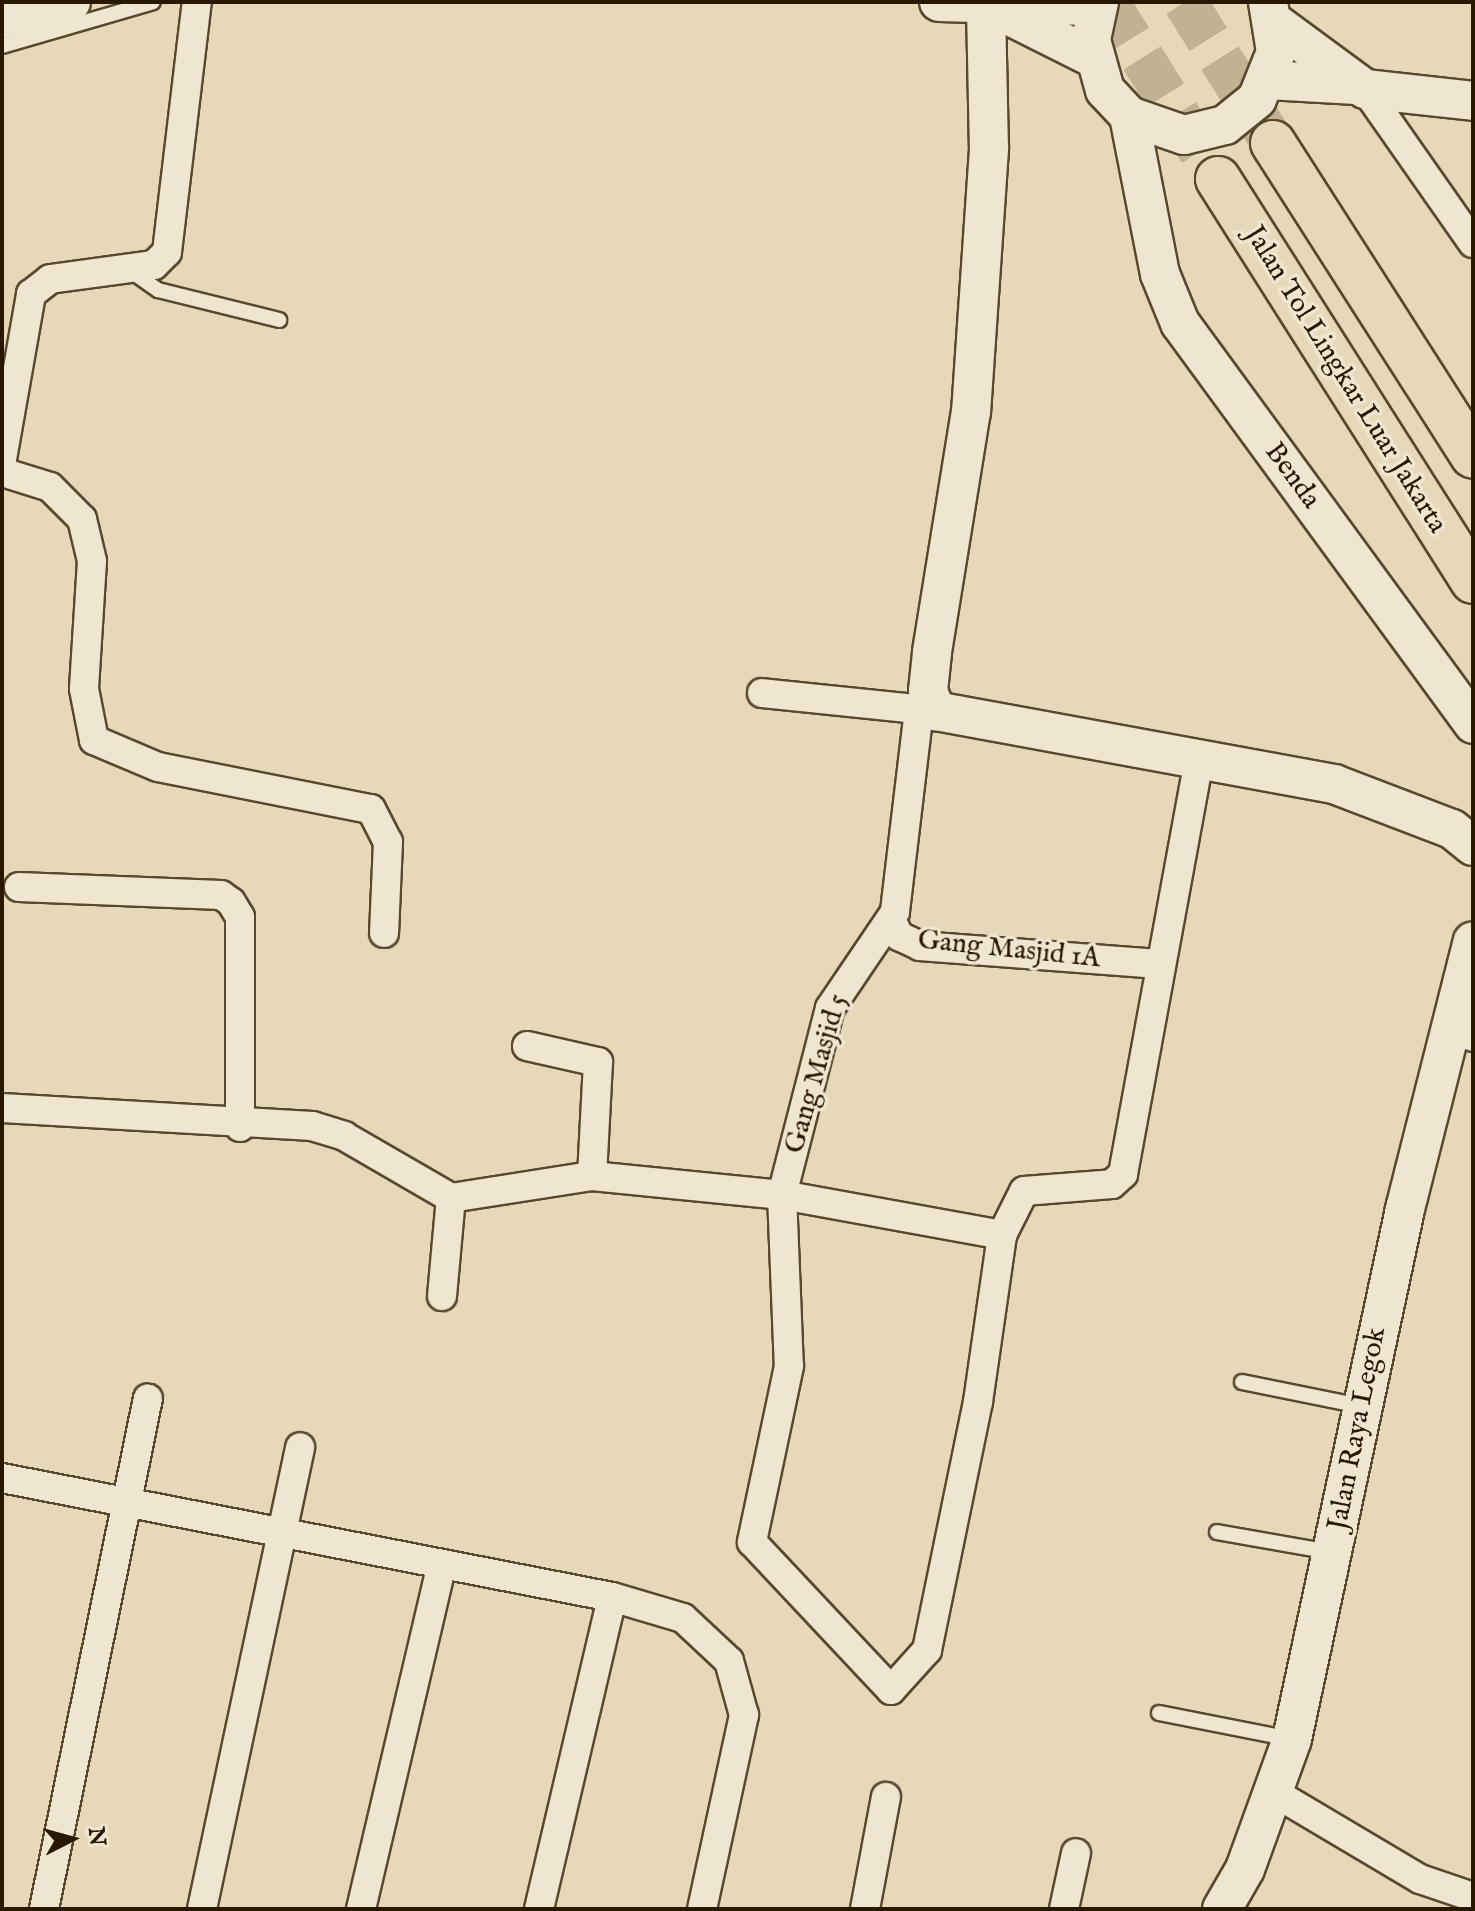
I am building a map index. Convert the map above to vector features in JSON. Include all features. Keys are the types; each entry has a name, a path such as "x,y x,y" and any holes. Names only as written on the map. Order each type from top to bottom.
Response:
{"highway":[{"path":"1273,143 1473,456"},
{"name":"Jalan Tol Lingkar Luar Jakarta","path":"1218,179 1473,581"}],"street":[{"path":"2,19 71,2"},
{"path":"2,459 31,294 50,279 154,265 167,252 197,2"},
{"path":"939,2 991,8 1098,4 1092,57 1105,90 1129,116 1184,135"},
{"path":"991,8 1092,57"},
{"path":"928,711 932,653 971,411 989,149 991,8"},
{"path":"1146,212 1158,162 1184,135 1234,119 1268,80 1276,10"},
{"path":"1276,10 1361,87 1473,243"},
{"path":"1268,80 1361,87 1473,101"},
{"name":"Benda","path":"1129,116 1146,212 1180,323 1473,724"},
{"path":"2,472 50,487 82,519 92,561 84,689 94,740 158,767 371,809 388,842 384,933"},
{"path":"762,693 928,711 1334,784 1452,829 1473,846"},
{"name":"Gang Masjid 1A","path":"928,711 892,921 899,936 920,946 1158,964"},
{"path":"2,1108 240,1127 312,1126 344,1136 451,1198 592,1176 782,1195 1002,1235 1024,1191 1112,1184 1123,1174 1158,964 1199,761"},
{"path":"19,887 221,895 231,902 240,917 240,1127"},
{"name":"Gang Masjid 5","path":"892,921 830,1008 782,1195 789,1366 752,1542 891,1690 916,1667 930,1637 978,1402 1002,1235"},
{"name":"Jalan Raya Legok","path":"1222,1909 1275,1793 1292,1739 1361,1406 1461,1033 1473,941"},
{"path":"527,1046 598,1062 592,1176"},
{"path":"442,1296 451,1198"},
{"path":"44,1909 148,1398"},
{"path":"202,1909 300,1447"},
{"path":"2,1478 612,1597 683,1618 713,1640 739,1684 741,1747 702,1909"},
{"path":"361,1909 442,1564"},
{"path":"539,1909 612,1597"},
{"path":"1275,1793 1420,1879 1473,1897"},
{"path":"865,1909 886,1797"},
{"path":"1064,1909 1076,1853"}],"lane":[{"path":"2,46 153,2"},
{"path":"127,269 158,290 279,320"},
{"path":"1242,1382 1361,1406"},
{"path":"1217,1532 1333,1552"},
{"path":"1159,1713 1292,1739"}],"tunnel":[{"path":"1107,2 1218,179"},
{"path":"1185,2 1273,143"}]}
